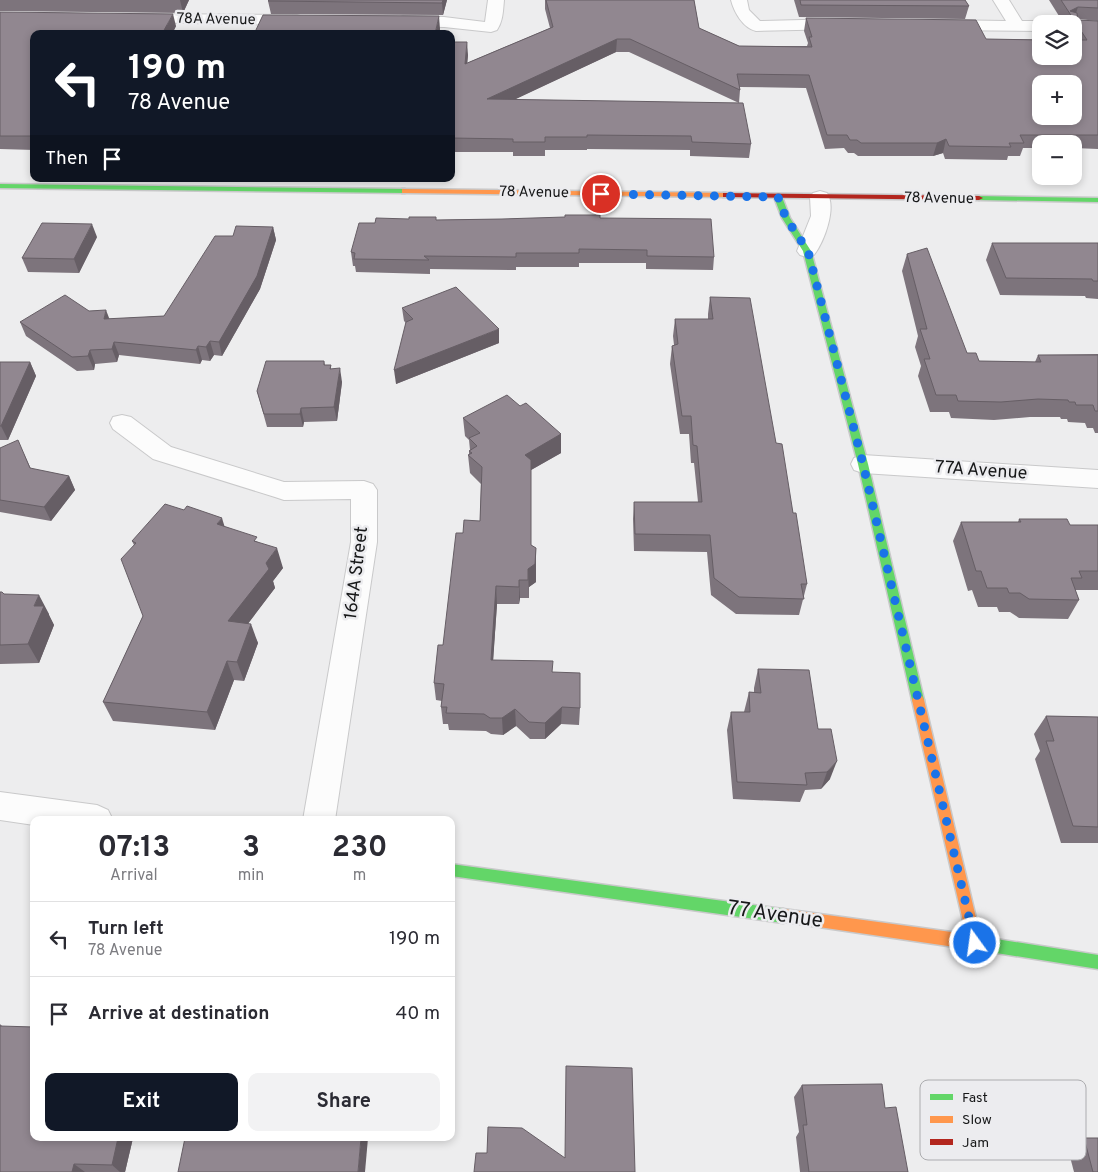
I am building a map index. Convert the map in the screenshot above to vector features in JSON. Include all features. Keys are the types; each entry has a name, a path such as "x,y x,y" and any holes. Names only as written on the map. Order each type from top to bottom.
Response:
{"street":[{"path":"386,21 444,22 491,27 495,16 496,0"},
{"path":"739,0 742,11 756,26 861,25"},
{"path":"1001,0 1016,26"},
{"name":"78A Avenue","path":"125,19 224,14 309,20"},
{"path":"929,25 1032,26"},
{"name":"78 Avenue","path":"0,186 820,198 1098,200"},
{"path":"778,197 786,218 808,251 863,464 975,943"},
{"path":"808,251 821,216 820,198"},
{"name":"164A Street","path":"122,423 162,453 284,491 364,490 364,542 319,816"},
{"name":"77A Avenue","path":"863,464 1098,478"},
{"path":"0,806 69,816"},
{"name":"77 Avenue","path":"455,871 1098,962"}],"building":[{"path":"269,0 443,0 442,3"},
{"path":"546,0 694,0 699,28 739,46 812,47 809,37 812,37 806,18 976,20 986,39 1032,40 1032,65 1082,65 1082,40 1087,40 1082,32 1082,20 1098,21 1098,135 1020,135 1024,143 1009,143 1011,147 949,146 946,139 937,143 861,143 857,140 850,140 847,135 827,135 809,75 737,74 740,90 630,39 617,39 487,99 743,103 751,144 692,142 691,136 587,135 587,137 545,137 545,142 513,142 513,139 455,138 455,42 467,42 465,64 553,27"},
{"path":"800,0 965,0 969,6 801,5"},
{"path":"1061,0 1098,0 1098,8 1078,7 1070,11 1077,13 1077,15 1071,15"},
{"path":"0,12 173,14 164,30 30,30 30,136 0,136"},
{"path":"263,15 439,16 436,30 256,30"},
{"path":"565,215 600,215 600,218 711,219 714,257 647,256 647,250 579,249 579,253 516,253 516,257 424,256 429,260 354,259 355,253 351,252 359,223 375,223 376,218 409,219 409,217 436,217 436,220 502,219 565,217"},
{"path":"42,223 92,224 74,259 22,258"},
{"path":"236,226 273,227 257,276 219,342 210,341 206,347 198,346 196,350 114,342 112,349 90,350 88,356 72,357 20,322 65,295 89,311 106,310 104,319 164,316 215,236 233,236"},
{"path":"992,243 1098,243 1098,281 1093,281 1092,279 1006,278"},
{"path":"927,248 967,353 976,353 979,361 1041,362 1038,355 1098,355 1098,411 1095,411 1093,405 1076,405 1075,402 1069,402 1068,400 958,401 956,395 936,395 924,359 930,359 920,329 927,329 907,254"},
{"path":"456,287 499,329 394,370 406,322 413,319 402,308"},
{"path":"710,297 750,298 776,443 782,444 793,513 796,513 807,584 801,584 804,599 739,597 714,578 710,535 635,534 634,502 702,502 697,446 693,445 691,416 682,416 672,346 678,344 675,319 713,319"},
{"path":"266,361 324,361 324,365 331,365 330,369 340,368 334,407 301,408 300,414 264,414 257,391"},
{"path":"0,362 30,362 1,426 0,426"},
{"path":"507,395 520,406 526,403 561,434 525,455 531,460 531,545 536,548 535,564 528,569 528,580 519,580 519,587 496,586 491,660 553,661 552,672 580,673 580,708 562,707 545,723 529,722 515,709 502,718 490,718 484,714 446,713 447,707 441,707 444,684 434,683 438,645 443,645 456,533 463,533 464,520 480,521 482,467 468,455 472,453 469,451 477,446 469,438 480,433 463,418"},
{"path":"18,440 30,468 69,476 44,507 0,500 0,448"},
{"path":"165,504 184,510 187,506 222,518 217,524 257,537 254,541 277,548 266,563 269,569 228,621 251,624 237,662 227,661 207,712 103,702 143,616 121,559 136,543 132,541"},
{"path":"1019,519 1067,519 1070,525 1098,525 1098,571 1079,571 1082,578 1071,578 1079,600 1029,599 1020,593 1009,593 1007,588 987,588 981,571 976,571 961,522 1021,522"},
{"path":"0,592 4,594 39,595 34,606 44,606 28,644 0,645"},
{"path":"758,669 809,670 818,729 831,729 837,761 827,772 805,773 807,785 737,782 731,712 750,712 749,692 761,693"},
{"path":"1046,716 1098,717 1098,827 1073,826 1046,741 1054,741"},
{"path":"0,1026 30,1027 30,1141 117,1141 112,1165 74,1164 72,1172 0,1172"},
{"path":"566,1066 632,1068 635,1172 474,1172 476,1153 487,1153 488,1127 522,1128 565,1158"},
{"path":"882,1084 885,1108 896,1107 908,1172 809,1172 803,1125 807,1125 802,1085"},
{"path":"1086,1138 1098,1138 1098,1172 1093,1172 1086,1146"},
{"path":"184,1141 361,1141 358,1172 178,1172"}],"traffic: fast":[{"path":"0,186 405,191"},
{"path":"778,197 786,218 807,251 863,464 918,700"},
{"path":"979,198 1098,200"},
{"path":"455,871 783,916"},
{"path":"971,942 1098,962"}],"traffic: slow":[{"path":"405,191 726,195"},
{"path":"918,700 975,943"},
{"path":"783,916 971,942"}],"traffic: jam":[{"path":"726,195 979,198"}],"route":[{"path":"601,194 778,197 786,218 808,251 863,464 975,943"}]}
